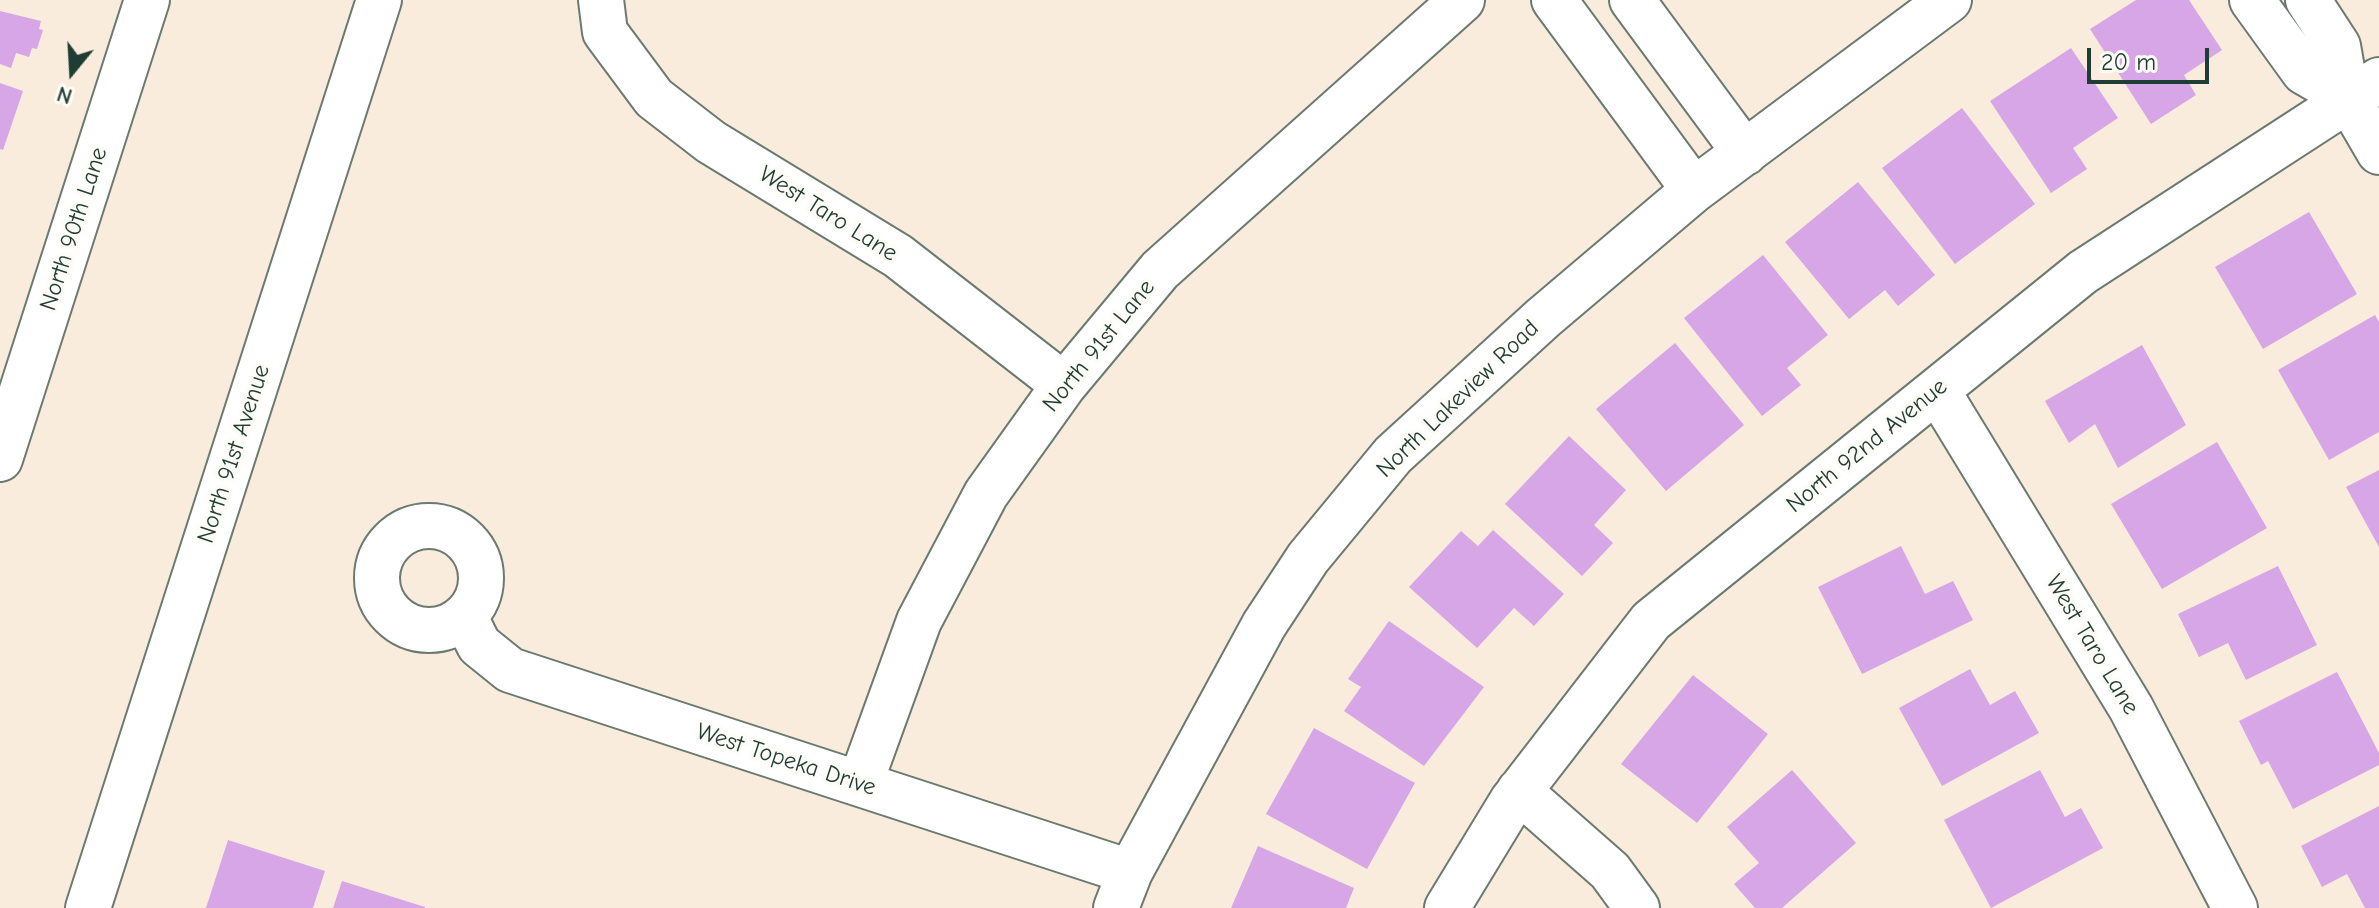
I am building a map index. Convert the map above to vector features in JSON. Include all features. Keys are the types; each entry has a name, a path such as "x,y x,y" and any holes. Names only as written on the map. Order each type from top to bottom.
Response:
{"street":[{"name":"North 90th Lane","path":"0,459 147,0"},
{"name":"North 91st Avenue","path":"88,908 379,0"},
{"name":"North 91st Lane","path":"860,784 919,621 986,494 1064,385 1160,270 1462,0"},
{"path":"1554,0 1694,190"},
{"path":"1632,0 1745,153"},
{"name":"North Lakeview Road","path":"1123,890 1264,625 1308,558 1393,455 1543,318 1694,190 1949,0"},
{"path":"2252,0 2304,72 2363,89"},
{"path":"2308,0 2363,89 2379,152"},
{"name":"West Taro Lane","path":"603,16 654,98 665,107 711,142 898,256 1064,385"},
{"name":"North 92nd Avenue","path":"1447,908 1519,791 1651,621 2083,272 2363,89"},
{"name":"West Taro Lane","path":"1937,390 2131,708 2235,908"},
{"name":"West Topeka Drive","path":"465,617 479,645 510,670 860,784 1123,890"},
{"path":"1519,791 1610,871 1637,908"}],"building":[{"path":"2136,0 2189,0 2222,50 2184,75 2196,95 2151,124 2090,29"},
{"path":"0,11 41,21 39,29 43,30 37,49 32,48 29,57 16,53 11,68 0,64"},
{"path":"2071,48 2118,118 2073,148 2087,169 2051,193 1990,101"},
{"path":"0,83 23,91 3,150 0,149"},
{"path":"1962,108 2035,204 1955,264 1882,168"},
{"path":"1858,182 1935,275 1898,306 1885,290 1849,319 1785,242"},
{"path":"2309,212 2357,294 2263,349 2215,267"},
{"path":"1763,255 1828,335 1787,368 1801,385 1762,416 1684,318"},
{"path":"2375,315 2379,322 2379,432 2329,460 2278,370"},
{"path":"1675,343 1744,425 1666,491 1596,409"},
{"path":"2142,345 2186,425 2118,468 2095,424 2069,443 2045,401"},
{"path":"1569,436 1626,490 1594,525 1613,543 1582,576 1505,504"},
{"path":"2217,442 2267,528 2162,589 2111,504"},
{"path":"2379,470 2379,547 2346,487"},
{"path":"1493,530 1564,594 1534,626 1514,608 1477,648 1409,587 1461,531 1478,546"},
{"path":"1901,546 1925,594 1953,581 1973,620 1862,674 1818,587"},
{"path":"2278,566 2317,645 2246,680 2228,643 2199,657 2178,614"},
{"path":"1389,621 1484,687 1424,766 1344,711 1361,687 1348,679"},
{"path":"1970,669 1990,705 2015,691 2039,733 1942,786 1899,708"},
{"path":"2337,672 2379,753 2379,765 2293,809 2268,761 2261,765 2239,721"},
{"path":"1693,675 1768,734 1697,823 1621,764"},
{"path":"1314,728 1415,783 1367,869 1266,814"},
{"path":"1792,770 1856,843 1782,908 1755,908 1734,884 1759,863 1727,827"},
{"path":"2040,770 2065,817 2081,808 2103,848 1991,908 1944,820"},
{"path":"2379,806 2379,908 2365,908 2347,874 2322,887 2301,846"},
{"path":"228,840 325,871 313,908 206,908"},
{"path":"1258,846 1354,888 1346,908 1231,908"},
{"path":"342,881 425,907 425,908 333,908"}]}
